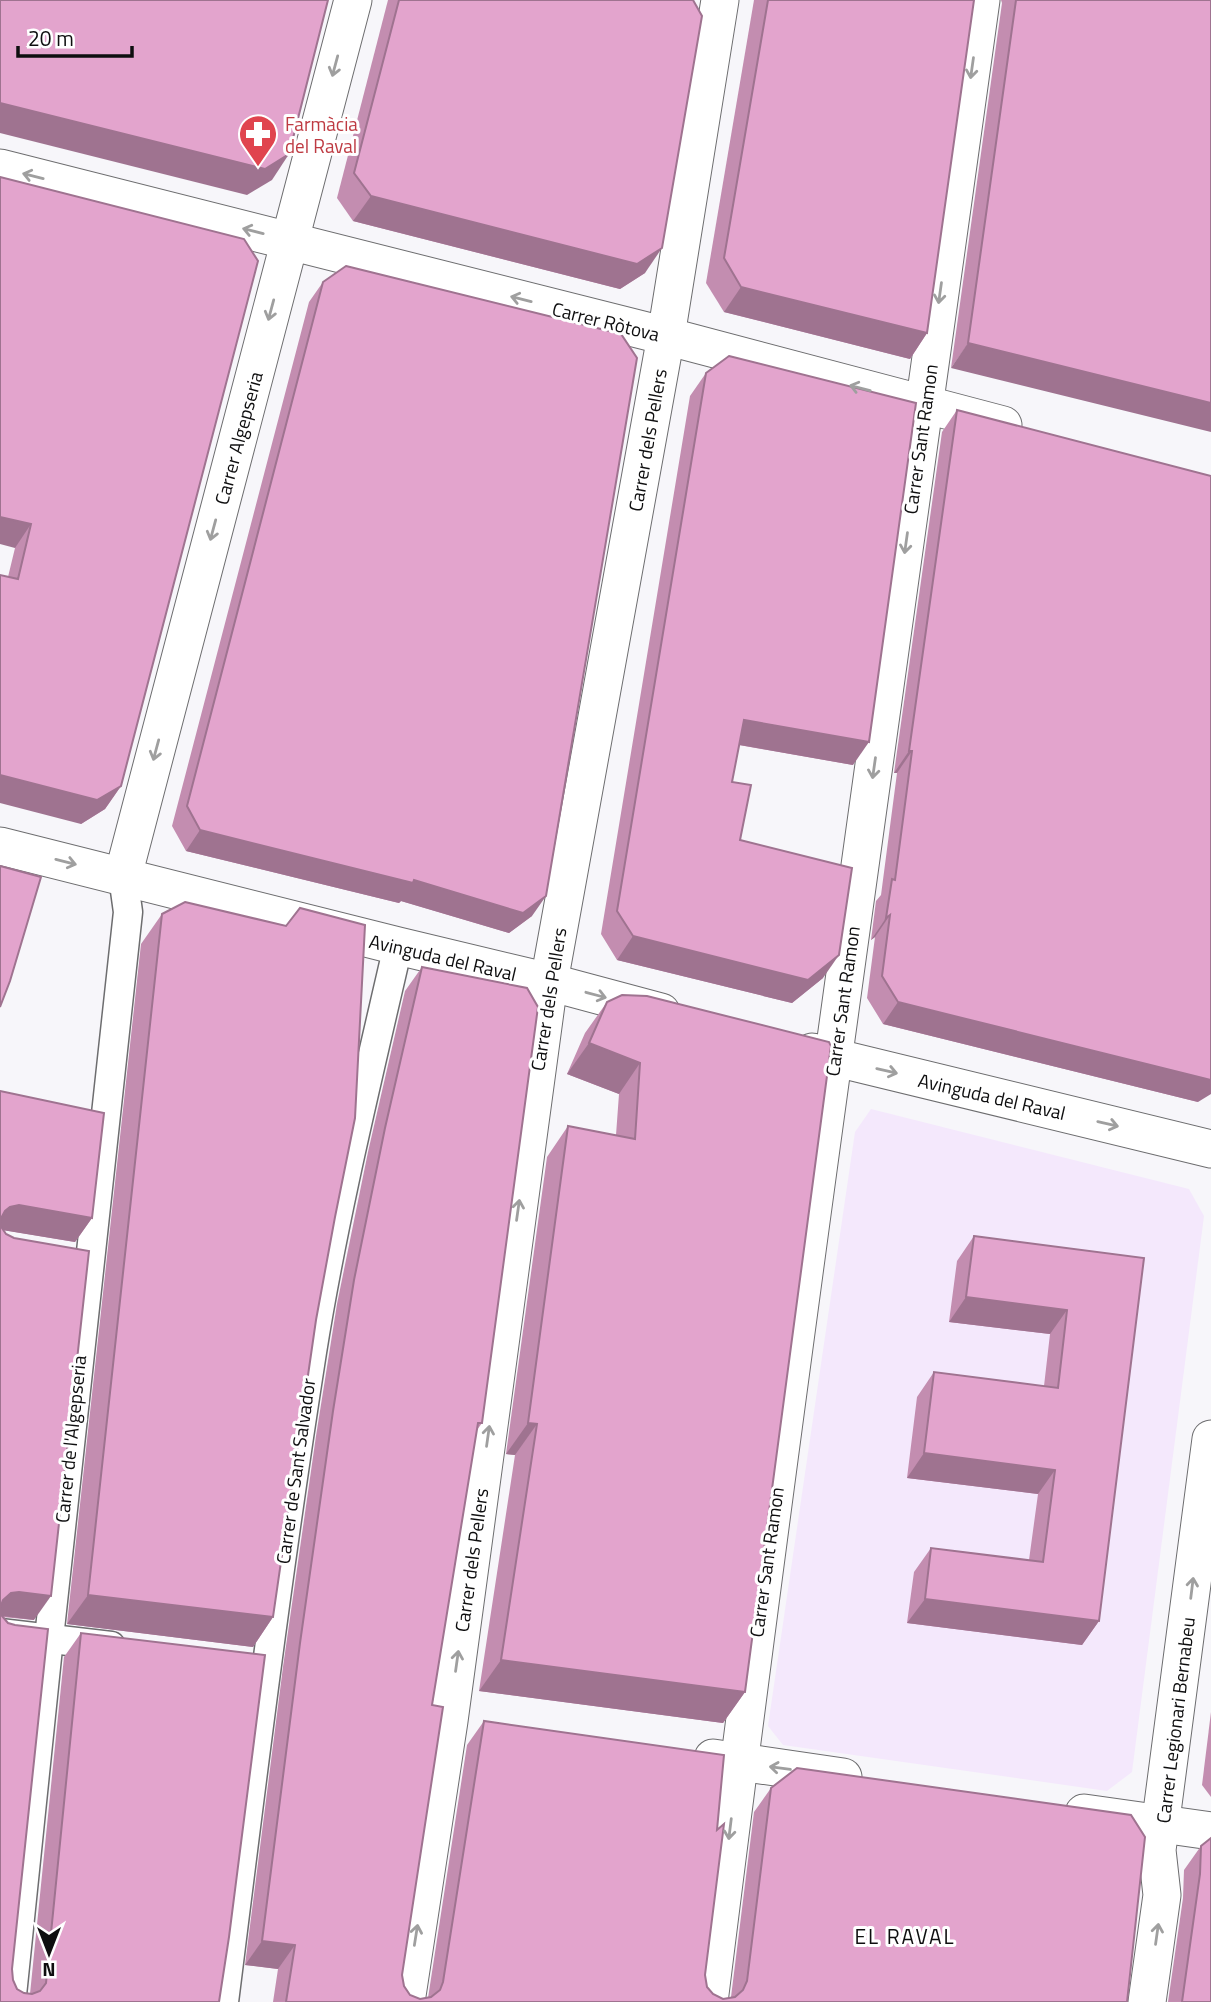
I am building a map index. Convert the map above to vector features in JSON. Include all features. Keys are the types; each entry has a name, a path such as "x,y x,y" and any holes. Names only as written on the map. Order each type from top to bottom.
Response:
{"street":[{"name":"Carrer Algepseria","path":"123,876 353,0"},
{"name":"Carrer dels Pellers","path":"406,2002 463,1723 550,982 666,336 720,0"},
{"name":"Carrer Sant Ramon","path":"709,2002 738,1762 981,0"},
{"name":"Carrer Ròtova","path":"0,167 1029,431"},
{"name":"Avinguda del Raval","path":"0,846 550,982 696,1021"},
{"name":"Carrer de l'Algepseria","path":"8,1997 49,1638 77,1259 128,912 123,876"},
{"name":"Carrer de Sant Salvador","path":"224,2002 253,1663 349,1156 398,946"},
{"name":"Avinguda del Raval","path":"775,1042 1211,1149"},
{"name":"Carrer Legionari Bernabeu","path":"1147,2002 1162,1895 1157,1850 1211,1439"},
{"path":"0,1633 130,1648"},
{"path":"683,1754 875,1782"},
{"path":"1053,1808 1211,1831"}],"shaded area":[{"path":"871,1109 1189,1189 1204,1216 1132,1772 1107,1791 783,1745 768,1726 855,1132"}],"building":[{"path":"0,0 328,0 289,154 265,169 0,103"},
{"path":"399,0 693,0 702,16 662,248 637,264 371,196 354,173"},
{"path":"768,0 974,0 927,333 741,287 724,258"},
{"path":"1016,0 1211,0 1211,403 968,343"},
{"path":"0,177 244,239 258,261 121,786 97,800 0,775 0,575 18,579 31,524 0,517"},
{"path":"346,266 621,334 637,358 546,896 523,913 414,880 413,883 200,830 187,806 323,282"},
{"path":"729,356 916,403 869,742 744,720 732,782 751,785 740,840 852,868 839,955 808,980 633,936 617,911 706,373"},
{"path":"957,410 1211,476 1211,1080 898,1002 882,976 890,915 886,918 892,879 895,880 912,751 909,751"},
{"path":"0,866 41,877 0,1007"},
{"path":"185,902 286,926 300,908 365,925 355,1118 316,1320 273,1617 88,1595 162,914"},
{"path":"422,967 527,988 538,1007 482,1423 478,1423 432,1705 443,1707 402,1975 404,1986 410,1995 420,1999 431,1997 440,1990 443,1982 484,1721 724,1755 717,1830 724,1824 705,1975 707,1987 723,1999 735,1997 743,1990 747,1981 771,1788 797,1768 1131,1815 1145,1837 1127,2002 286,2002 295,1945 262,1941 300,1643 354,1280"},
{"path":"622,995 647,996 829,1042 831,1046 745,1692 501,1660 537,1424 528,1423 568,1126 635,1139 640,1063 589,1043 607,1002"},
{"path":"0,1091 104,1113 92,1218 19,1205 10,1207 0,1220"},
{"path":"0,1220 6,1234 14,1238 89,1251 51,1596 11,1593 3,1600 0,1608"},
{"path":"974,1236 1144,1258 1099,1621 925,1599 931,1548 1043,1562 1055,1470 924,1453 934,1372 1058,1388 1067,1310 966,1297"},
{"path":"0,1608 8,1623 48,1629 12,1969 17,1989 24,1993 40,1991 46,1983 81,1633 265,1655 219,2002 0,2002"},
{"path":"1211,1838 1211,2002 1182,2002 1200,1874 1201,1846"}],"place":[{"name":"Farmàcia del Raval","path":"258,168"}],"district":[{"name":"EL RAVAL","path":"905,1936"}]}
